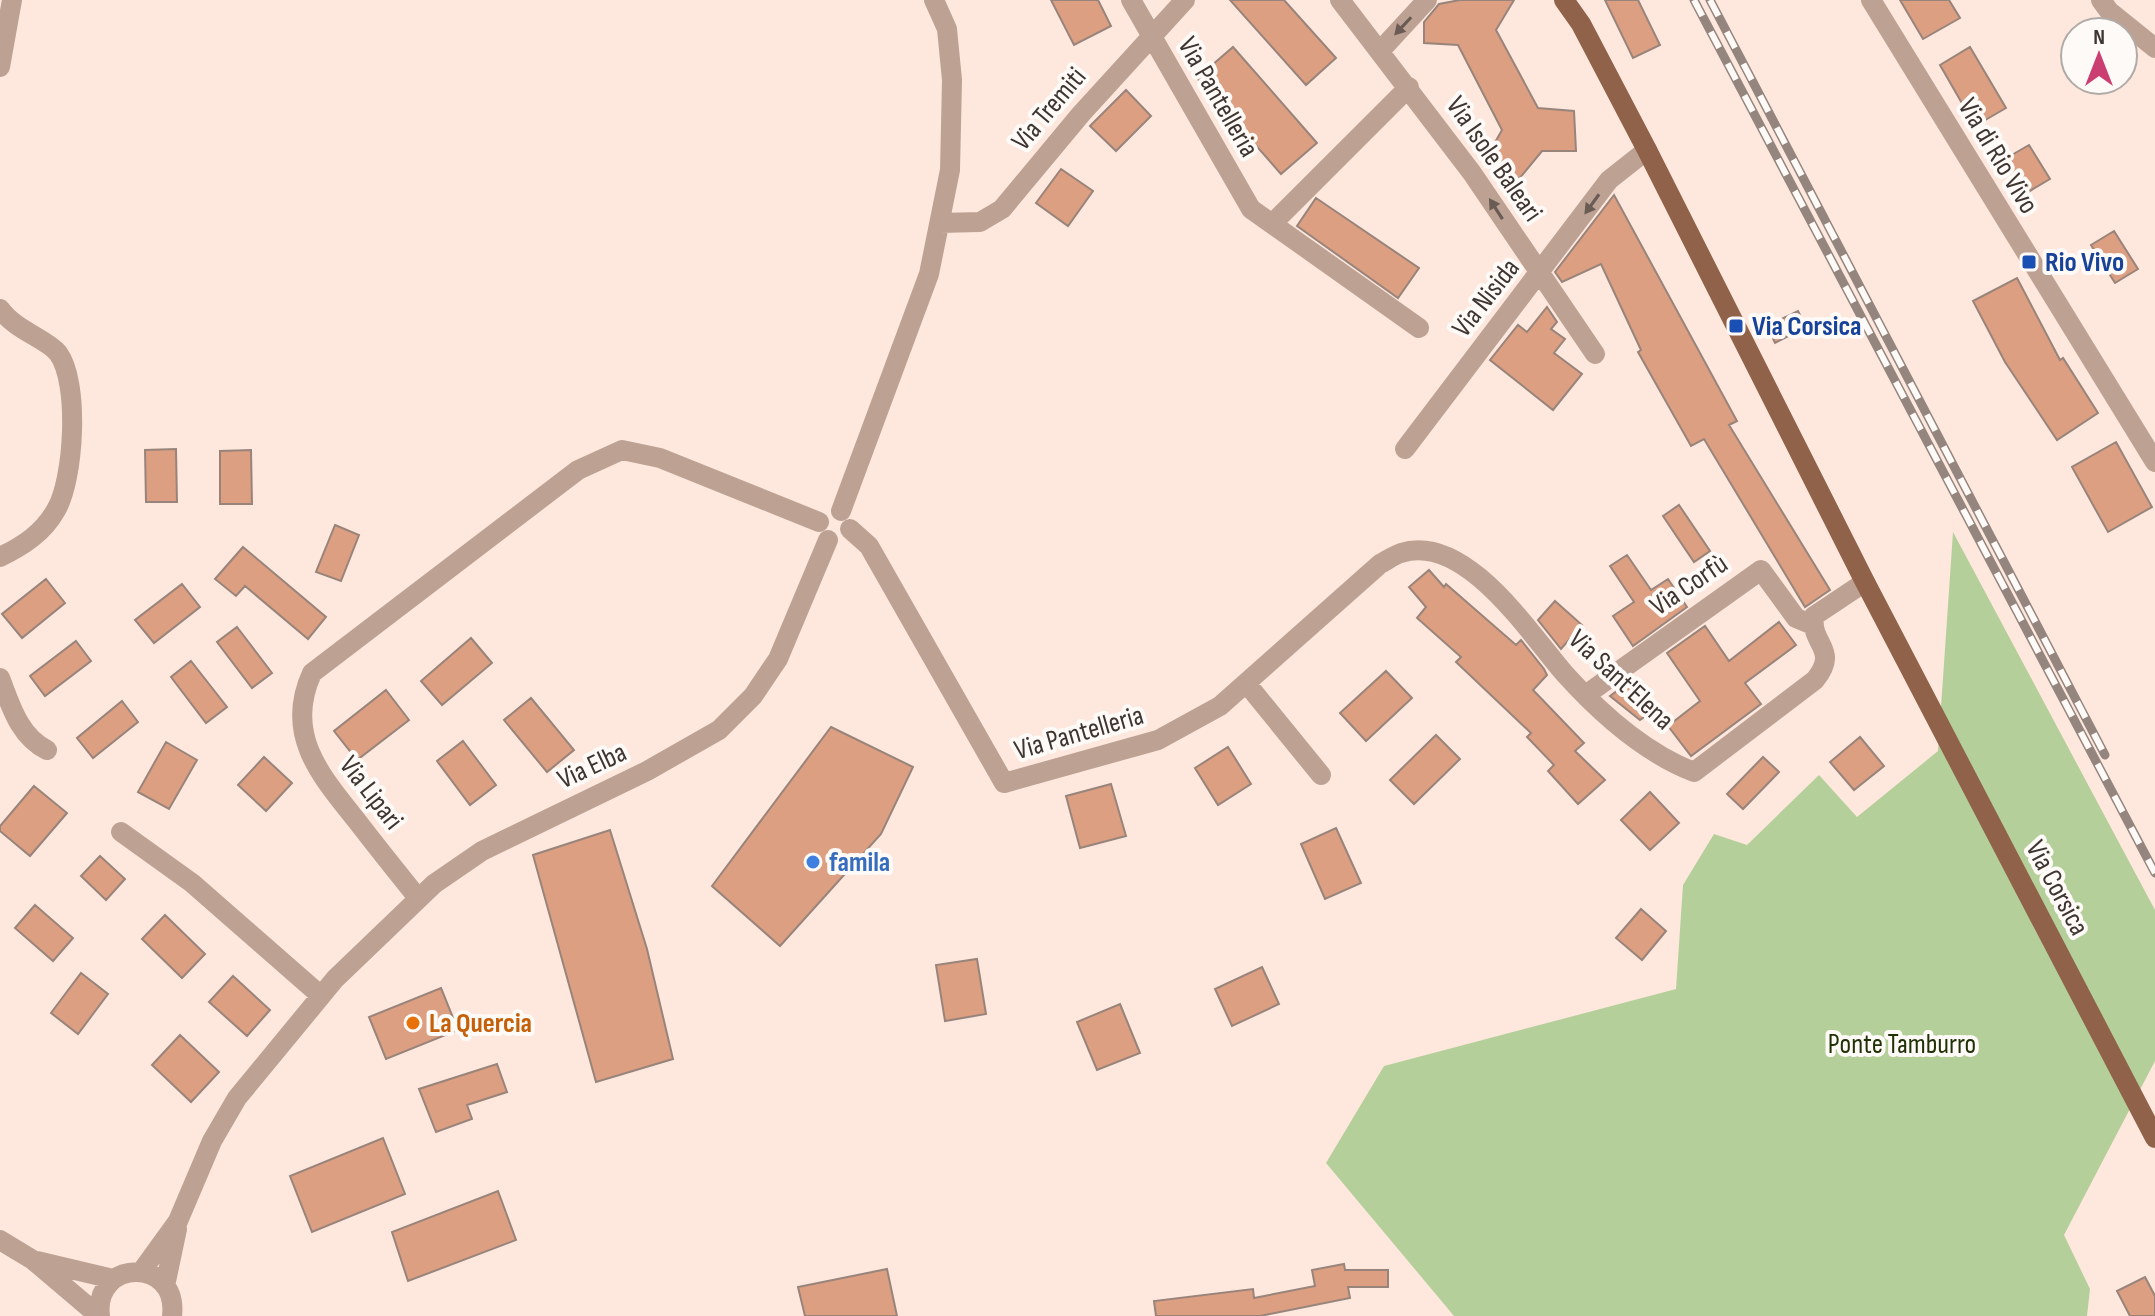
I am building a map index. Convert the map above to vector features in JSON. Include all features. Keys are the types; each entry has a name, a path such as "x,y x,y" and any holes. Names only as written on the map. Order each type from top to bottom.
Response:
{"main road":[{"name":"Via Corsica","path":"1564,0 1581,24 1647,150 1865,582 2155,1138"},
{"name":"Via Corsica","path":"1573,0 1581,24"}],"street":[{"path":"0,67 12,0"},
{"path":"846,520 827,511 823,531 842,540 935,248 950,170 952,80 947,29 934,0"},
{"name":"Via Pantelleria","path":"1131,0 1251,209 1419,328"},
{"name":"Via Tremiti","path":"940,223 980,222 1002,209 1150,35 1185,0"},
{"name":"Via Isole Baleari","path":"1340,0 1472,173 1595,354"},
{"path":"1380,51 1427,0"},
{"name":"Via di Rio Vivo","path":"1871,0 2155,462"},
{"path":"2101,0 2109,11 2155,48"},
{"path":"1272,224 1409,87"},
{"name":"Via Nisida","path":"1405,449 1609,180 1647,150"},
{"path":"0,309 7,319 56,350 65,364 72,402 66,486 57,508 43,528 21,547 0,557"},
{"name":"Via Lipari","path":"418,898 316,770 302,730 302,695 312,673 432,579 450,571 578,470 622,450 660,458 823,531"},
{"name":"Via Pantelleria","path":"846,520 869,546 1004,783 1158,740 1220,706 1380,564 1402,552"},
{"name":"Via Elba","path":"165,1286 178,1221 212,1141 237,1098 320,995 418,898 482,851 647,771 719,730 753,696 778,659 823,531"},
{"name":"Via Sant'Elena","path":"1402,552 1429,551 1463,565 1513,608 1566,675 1644,746 1694,772 1815,680 1826,663 1825,652 1813,625"},
{"name":"Via Corfù","path":"1587,694 1761,570 1796,618 1813,625"},
{"path":"1813,625 1819,610 1865,582"},
{"path":"0,678 13,713 31,742 47,750"},
{"path":"1247,684 1321,775"},
{"path":"121,832 192,883 320,995"},
{"name":"Via Elba","path":"141,1272 178,1221"},
{"path":"0,1240 33,1260 99,1316"},
{"path":"33,1260 113,1279 141,1272 165,1286 173,1315"},
{"path":"99,1316 102,1294 113,1279"}],"green space":[{"name":"Ponte Tamburro","path":"1953,532 2155,910 2155,1061 2064,1235 2090,1289 2087,1316 1454,1316 1326,1163 1384,1066 1676,989 1683,885 1714,834 1747,845 1819,775 1857,817 1938,751"}],"building":[{"path":"1051,0 1098,0 1111,26 1074,45"},
{"path":"1230,0 1284,0 1336,58 1306,85"},
{"path":"1460,0 1514,0 1496,30 1538,108 1574,111 1576,151 1542,151 1519,179 1500,168 1502,162 1489,153 1502,130 1458,45 1424,43 1424,22 1439,4"},
{"path":"1605,0 1638,0 1660,45 1633,58"},
{"path":"1900,0 1949,0 1960,18 1923,39"},
{"path":"1233,47 1317,143 1281,174 1197,78"},
{"path":"1970,47 2006,108 1975,126 1940,65"},
{"path":"1126,90 1151,116 1116,151 1090,126"},
{"path":"2029,145 2050,179 2023,195 2003,160"},
{"path":"1061,169 1093,191 1068,226 1036,203"},
{"path":"1614,195 1737,421 1729,425 1830,590 1805,607 1704,439 1691,446 1638,352 1641,350 1601,264 1562,282 1555,272"},
{"path":"1316,198 1419,268 1398,298 1297,226"},
{"path":"2114,231 2138,269 2115,283 2091,245"},
{"path":"2017,278 2060,360 2063,358 2098,413 2057,440 2005,362 1973,301"},
{"path":"1547,307 1557,322 1551,329 1565,339 1554,353 1582,374 1553,410 1490,360 1518,325 1527,332"},
{"path":"1798,311 1806,327 1775,343 1767,326"},
{"path":"2116,442 2152,507 2108,532 2072,467"},
{"path":"176,449 177,502 146,502 145,450"},
{"path":"251,450 252,504 220,504 220,451"},
{"path":"1679,505 1710,551 1694,562 1663,516"},
{"path":"335,525 359,535 341,581 316,572"},
{"path":"243,547 326,617 308,639 245,586 236,596 215,579"},
{"path":"1627,555 1651,590 1668,579 1687,607 1633,646 1613,616 1634,602 1610,566"},
{"path":"1429,570 1444,587 1446,584 1516,645 1521,640 1544,669 1547,675 1533,690 1584,743 1575,751 1605,780 1578,804 1548,771 1554,765 1527,737 1531,733 1456,662 1461,657 1417,618 1426,607 1409,587"},
{"path":"46,579 65,603 22,638 2,614"},
{"path":"182,584 200,607 154,643 135,620"},
{"path":"1555,601 1582,625 1561,649 1538,620"},
{"path":"1779,622 1796,645 1745,683 1761,704 1691,756 1668,726 1700,701 1667,653 1705,626 1729,661"},
{"path":"237,627 272,673 252,688 217,642"},
{"path":"471,638 492,663 442,705 421,681"},
{"path":"76,641 91,661 45,696 30,676"},
{"path":"191,661 227,707 206,723 171,677"},
{"path":"1386,671 1412,698 1366,741 1340,713"},
{"path":"1633,679 1654,710 1640,720 1610,696"},
{"path":"386,690 409,720 357,760 334,731"},
{"path":"531,698 574,750 547,772 504,720"},
{"path":"122,701 138,722 93,758 77,738"},
{"path":"831,727 913,767 881,834 780,946 712,886"},
{"path":"1436,735 1460,759 1414,804 1390,780"},
{"path":"1860,737 1884,766 1854,790 1830,762"},
{"path":"463,741 496,785 470,805 437,761"},
{"path":"166,742 197,760 169,809 138,792"},
{"path":"1228,747 1251,784 1218,805 1195,768"},
{"path":"264,757 292,783 266,811 238,785"},
{"path":"1763,757 1779,772 1743,809 1727,794"},
{"path":"1111,784 1126,836 1080,848 1066,796"},
{"path":"34,786 67,813 30,856 0,831 0,826"},
{"path":"1650,792 1679,823 1650,850 1621,820"},
{"path":"1336,828 1361,883 1325,899 1301,844"},
{"path":"610,830 647,949 673,1059 596,1082 533,855"},
{"path":"100,856 125,879 106,900 81,876"},
{"path":"35,905 73,938 53,961 15,928"},
{"path":"1641,909 1666,931 1642,960 1616,938"},
{"path":"165,915 205,954 182,978 142,939"},
{"path":"977,959 986,1014 945,1021 936,965"},
{"path":"1262,967 1279,1004 1232,1026 1215,989"},
{"path":"81,973 108,994 78,1034 51,1013"},
{"path":"233,976 270,1010 247,1036 209,1002"},
{"name":"La Quercia","path":"441,988 458,1030 386,1059 369,1017"},
{"path":"1120,1004 1140,1053 1097,1070 1077,1022"},
{"path":"180,1035 219,1072 191,1102 152,1065"},
{"path":"497,1064 507,1092 467,1105 472,1119 436,1132 419,1089"},
{"path":"383,1138 405,1194 312,1232 290,1176"},
{"path":"498,1191 516,1240 408,1281 392,1232"},
{"path":"1344,1264 1345,1270 1388,1270 1388,1287 1348,1287 1350,1298 1260,1316 1156,1316 1154,1301 1253,1289 1254,1298 1315,1286 1312,1270"},
{"path":"887,1269 897,1316 805,1316 798,1287"},
{"path":"2145,1277 2155,1296 2155,1316 2130,1316 2117,1291"}],"railway":[{"path":"1694,0 2155,873"},
{"path":"1710,0 2105,755"}],"place":[{"name":"Rio Vivo","path":"2029,262"},
{"name":"Via Corsica","path":"1736,326"},
{"name":"famila","path":"813,862"},
{"name":"La Quercia","path":"413,1023"}]}
